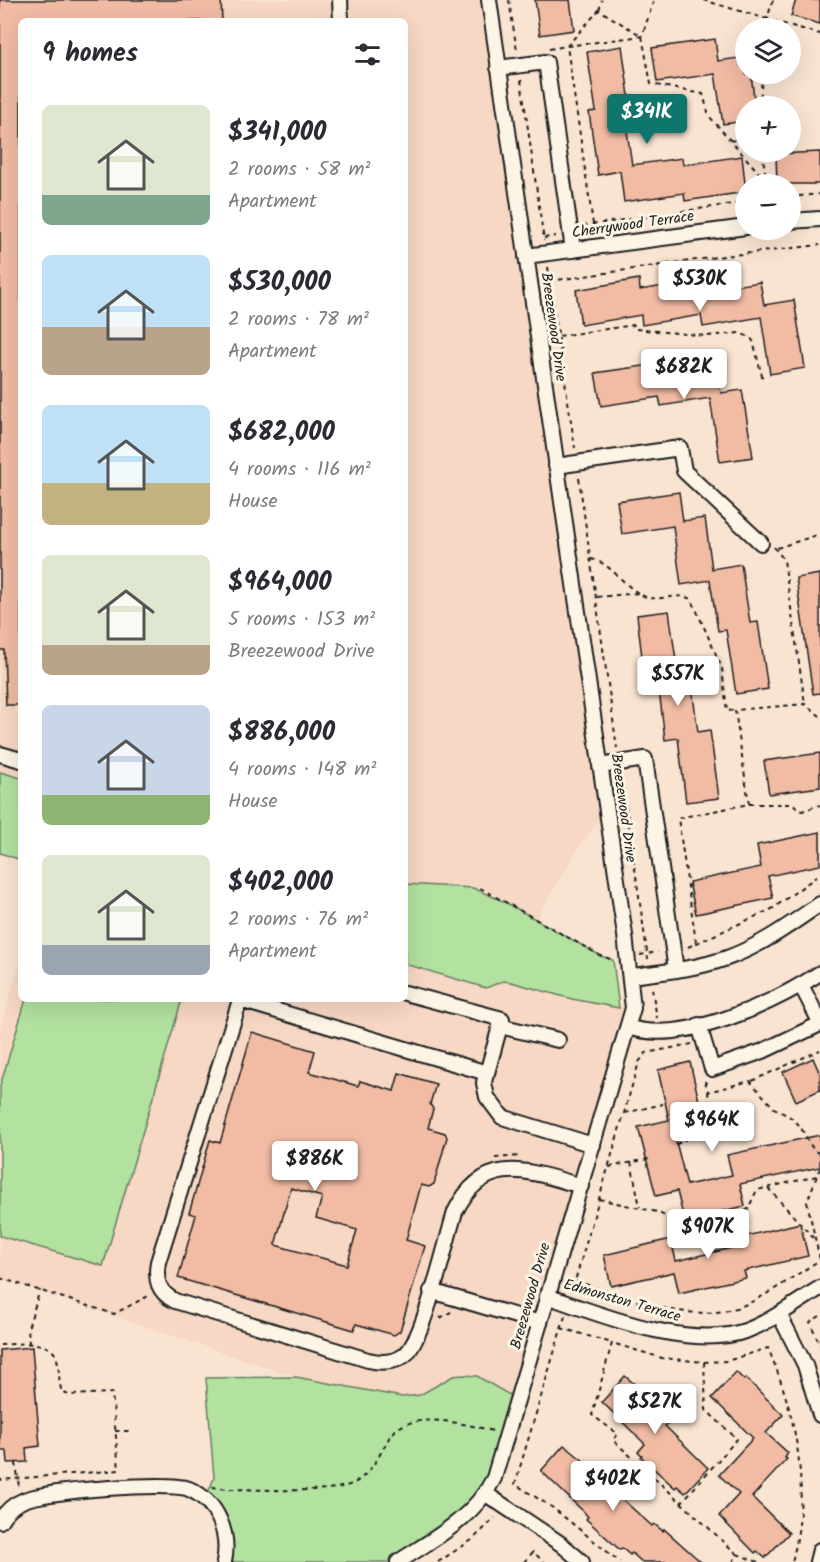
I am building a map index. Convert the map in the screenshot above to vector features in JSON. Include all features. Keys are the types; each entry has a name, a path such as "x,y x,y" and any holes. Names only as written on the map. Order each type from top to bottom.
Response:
{"street":[{"path":"340,0 341,18"},
{"name":"Breezewood Drive","path":"398,1562 456,1524 486,1494 507,1436 633,1008 631,976 489,0"},
{"path":"498,68 518,59 546,62 573,250"},
{"path":"801,220 820,219"},
{"name":"Cherrywood Terrace","path":"526,256 735,228"},
{"path":"556,466 680,448 684,471 761,543"},
{"path":"0,754 18,759"},
{"path":"600,766 645,759 676,970"},
{"path":"631,976 711,963 747,950 820,904"},
{"path":"628,1027 659,1033 699,1025 755,1007 801,985 820,973"},
{"path":"699,1025 712,1069 763,1051 820,1023 801,985"},
{"path":"408,994 502,1019 484,1083 487,1096 502,1117 593,1145"},
{"path":"239,1002 161,1251 156,1275 160,1289 175,1301 376,1362 397,1359 406,1353 420,1330 455,1212 462,1197 483,1178 509,1169 581,1186"},
{"path":"247,1002 486,1073"},
{"path":"500,1026 558,1040"},
{"name":"Edmonston Terrace","path":"547,1296 667,1333 698,1337 738,1333 778,1314 820,1288"},
{"path":"431,1292 540,1323"},
{"path":"778,1314 806,1365 820,1415"},
{"path":"0,1521 21,1501 56,1494 120,1489 187,1488 205,1500 217,1515 225,1535 224,1562"},
{"path":"486,1494 582,1562"},
{"path":"817,1562 820,1550"}],"path":[{"path":"509,0 662,1050"},
{"path":"593,224 567,46 599,10 602,0"},
{"path":"654,0 642,36 651,84 704,94 709,116 759,174"},
{"path":"703,0 764,18"},
{"path":"767,18 773,0"},
{"path":"599,10 642,36"},
{"path":"801,29 820,34"},
{"path":"547,49 642,36"},
{"path":"518,59 527,52"},
{"path":"730,140 735,141"},
{"path":"801,196 820,194"},
{"path":"544,238 563,235 593,224 735,204"},
{"path":"550,281 820,245"},
{"path":"559,336 634,325 635,329 707,336 739,333 750,337 753,341 763,380"},
{"path":"777,549 820,534"},
{"path":"761,543 777,549 784,560 805,704 820,716"},
{"path":"591,560 594,559 639,593 657,600 684,596 692,600 722,668 727,711 805,704"},
{"path":"596,597 639,593"},
{"path":"735,710 749,804"},
{"path":"696,942 678,818 749,804 793,804 802,811 820,805"},
{"path":"480,888 601,956 613,960 694,946 696,942 728,931 772,909 820,874"},
{"path":"694,1044 662,1050 642,1057 575,1281 651,1304 699,1313 734,1309 750,1303 820,1260 807,1202 820,1168"},
{"path":"708,1092 750,1081 820,1050"},
{"path":"676,1144 695,1133 704,1122 709,1106 703,1072"},
{"path":"750,1081 774,1108 792,1118 800,1126 814,1150 820,1153"},
{"path":"624,1113 663,1104"},
{"path":"489,1161 497,1157 520,1156"},
{"path":"608,1167 653,1158"},
{"path":"631,1162 640,1207"},
{"path":"599,1199 657,1212 684,1226 742,1213 748,1209 755,1193 817,1176"},
{"path":"768,1188 816,1242"},
{"path":"29,1344 28,1328 40,1290"},
{"path":"568,1304 515,1484 553,1508 620,1562"},
{"path":"820,1316 810,1322 820,1345"},
{"path":"561,1328 662,1358 689,1363 727,1361 768,1348 790,1404 799,1450 800,1511 792,1562"},
{"path":"612,1343 592,1415 618,1434 613,1440 737,1554 758,1562"},
{"path":"0,1345 29,1344 50,1349 57,1356 62,1392 69,1395 112,1393 119,1470 0,1480"},
{"path":"681,1503 737,1439 706,1410 704,1362"},
{"path":"206,1486 228,1489 337,1489 355,1483 373,1466 391,1435 406,1423 427,1420 473,1426 507,1436"},
{"path":"116,1431 129,1431"},
{"path":"16,1462 21,1501"},
{"path":"438,1562 486,1527 503,1505"},
{"path":"524,1562 533,1552 544,1562"},
{"path":"733,1562 737,1554"}],"shaded area":[{"path":"0,0 489,0 606,812 580,845 536,920 480,888 408,884 408,18 18,18 18,777 0,772"},
{"path":"408,965 486,988 503,981 511,982 572,999 633,1008 518,1400 477,1376 453,1376 420,1395 402,1397 296,1377 0,1278 0,1028 18,969 18,1002 408,1002"}],"green space":[{"path":"0,772 18,777 18,859 0,853"},
{"path":"408,884 473,888 505,902 601,956 613,960 619,1008 572,999 511,982 503,981 486,988 408,965"},
{"path":"25,1002 181,1002 103,1266 0,1236 0,1086"},
{"path":"453,1376 477,1376 518,1400 486,1494 398,1562 224,1562 226,1547 205,1500 214,1478 206,1378 296,1377 402,1397 420,1395"}],"building":[{"path":"0,0 221,0 222,18 18,18 18,705 6,705 4,650 0,650"},
{"path":"535,0 570,0 574,30 540,35"},
{"path":"796,0 820,0 820,24 791,16"},
{"path":"715,39 718,61 735,59 735,84 752,84 754,96 735,96 735,122 723,124 715,74 657,82 652,48"},
{"path":"622,46 631,110 624,111 632,165 682,158 683,165 735,157 735,162 743,162 744,174 735,174 735,194 685,201 684,193 624,202 620,171 598,175 589,112 596,111 587,52"},
{"path":"820,152 820,184 801,184 801,174 777,174 776,162 801,162 801,153"},
{"path":"639,279 640,290 700,280 702,291 760,282 764,305 794,300 805,368 770,374 761,317 703,327 701,315 642,325 641,315 581,325 576,290"},
{"path":"716,363 721,393 742,390 753,457 720,462 710,398 661,406 659,397 601,406 595,373 657,364 659,373"},
{"path":"679,492 683,521 705,518 712,569 741,564 750,623 758,622 768,689 736,694 726,630 718,631 710,580 681,585 673,526 622,534 617,501"},
{"path":"820,574 820,693 813,694 796,578"},
{"path":"669,611 678,675 690,673 698,732 710,730 719,798 686,802 678,738 665,740 658,681 645,683 637,615"},
{"path":"820,753 820,787 769,794 764,761"},
{"path":"820,832 820,865 768,876 773,898 696,914 689,882 761,867 757,845"},
{"path":"252,1032 315,1051 309,1072 358,1086 360,1081 394,1091 399,1073 436,1084 430,1104 433,1109 428,1128 445,1133 447,1137 434,1184 429,1187 421,1185 406,1240 425,1246 400,1331 394,1335 356,1324 354,1330 178,1278 196,1215 189,1213 210,1140 220,1143","holes":["291,1188 322,1197 316,1218 357,1230 347,1265 275,1245"]},
{"path":"813,1058 820,1074 820,1090 796,1101 783,1072"},
{"path":"690,1062 704,1123 673,1130 687,1185 732,1175 727,1155 820,1135 820,1167 740,1184 745,1206 684,1220 677,1191 656,1196 638,1127 669,1120 658,1070"},
{"path":"800,1223 808,1256 744,1271 746,1278 679,1293 674,1272 611,1286 604,1255 671,1239 676,1261 736,1247 734,1239"},
{"path":"32,1347 40,1446 26,1448 27,1462 8,1463 7,1451 0,1451 0,1350"},
{"path":"736,1372 744,1380 746,1378 783,1415 766,1433 788,1453 785,1458 787,1459 752,1497 789,1533 765,1558 757,1551 755,1553 719,1516 739,1494 719,1475 753,1438 712,1398"},
{"path":"625,1376 669,1413 672,1418 665,1426 708,1468 685,1493 677,1486 675,1488 641,1457 642,1455 638,1452 645,1444 602,1402"},
{"path":"564,1445 608,1481 610,1488 652,1526 654,1524 663,1531 664,1529 701,1562 642,1562 632,1553 630,1555 622,1548 620,1550 586,1519 588,1517 584,1512 541,1471"}]}
